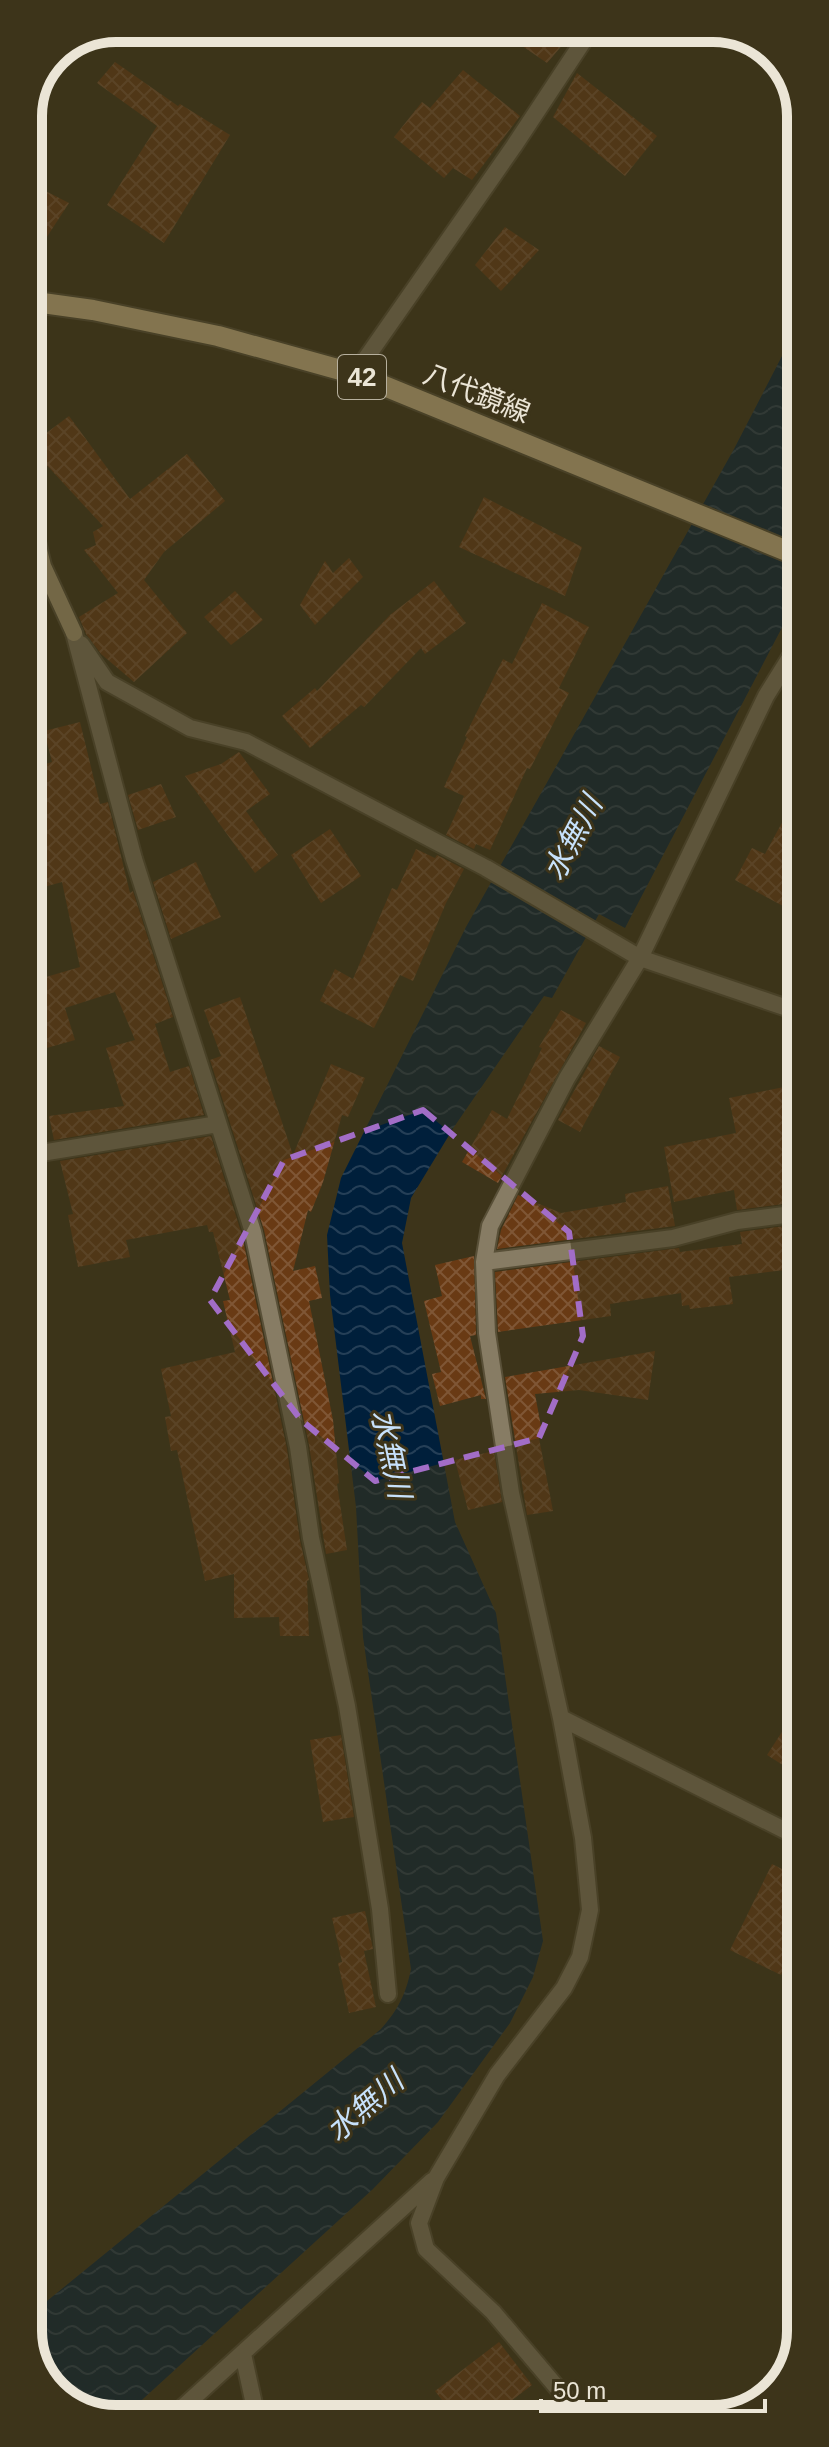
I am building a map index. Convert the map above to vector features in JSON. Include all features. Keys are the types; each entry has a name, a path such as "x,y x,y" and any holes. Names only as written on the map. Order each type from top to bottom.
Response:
{"main road":[{"name":"八代鏡線","path":"42,303 93,310 218,336 355,374 787,551"}],"street":[{"path":"355,374 583,42"},
{"path":"42,562 74,633 107,682 190,728 246,742 486,868 640,958 787,1008"},
{"path":"74,633 134,859 253,1232 298,1447 311,1538 347,1706 380,1909 388,1994"},
{"path":"572,2405 493,2312 426,2249 419,2223 436,2178 497,2075 564,1988 580,1957 590,1910 583,1838 561,1718 511,1493 487,1333 484,1262 490,1226 567,1078 640,958 766,696 787,662"},
{"path":"42,1153 218,1124"},
{"path":"484,1262 673,1238 737,1221 787,1215"},
{"path":"561,1718 787,1831"},
{"path":"186,2405 436,2178"},
{"path":"243,2354 254,2405"}],"highlighted area":[{"path":"423,1110 569,1232 583,1336 539,1438 375,1481 301,1420 210,1300 284,1160"}],"water":[{"name":"水無川","path":"787,346 787,618 625,928 599,914 552,998 544,996 454,1127 411,1198 402,1243 455,1522 496,1613 543,1941 533,1977 510,2023 438,2122 373,2189 136,2405 102,2404 67,2387 55,2372 43,2340 42,2305 381,2029 407,1986 411,1969 363,1637 356,1507 330,1295 327,1235 341,1178 466,927 734,449"}],"building":[{"path":"516,42 565,42 547,63"},
{"path":"115,62 178,106 180,104 230,135 164,243 107,205 157,126 97,83"},
{"path":"463,70 520,116 472,180 453,168 444,178 394,137 422,102 430,108"},
{"path":"577,73 657,136 625,176 553,117"},
{"path":"42,189 69,203 42,244"},
{"path":"505,227 539,250 501,291 475,265"},
{"path":"69,416 130,499 187,454 225,501 164,552 144,580 187,633 134,682 101,654 86,634 79,617 118,593 84,550 96,545 93,532 103,526 42,460 42,436"},
{"path":"484,497 582,547 565,596 459,547"},
{"path":"349,558 363,577 315,625 300,605 325,561 333,573"},
{"path":"434,581 466,623 425,654 421,648 364,707 361,705 310,748 282,716 315,688 317,691 390,615"},
{"path":"235,591 263,620 231,645 204,617"},
{"path":"542,603 589,627 559,688 569,693 530,769 527,768 490,850 476,844 474,849 446,835 464,796 444,787 503,659 512,664"},
{"path":"80,722 100,804 108,802 130,893 133,891 173,1017 155,1024 170,1072 189,1066 204,1115 54,1140 49,1116 124,1106 106,1048 135,1040 115,992 65,1008 75,1040 42,1049 42,978 80,967 62,882 42,888 42,765 52,762 44,731"},
{"path":"239,752 270,794 246,811 278,855 255,873 185,776 221,764"},
{"path":"161,784 176,817 138,830 128,795"},
{"path":"787,813 787,899 783,906 735,880 752,848 765,854"},
{"path":"330,829 361,876 321,903 291,855"},
{"path":"416,849 435,858 437,855 464,869 413,981 400,975 374,1028 320,1001 335,969 353,979 392,888 397,890"},
{"path":"196,862 221,917 171,939 153,882"},
{"path":"240,997 293,1155 331,1064 365,1078 348,1117 342,1115 323,1182 311,1212 308,1210 293,1271 315,1266 322,1298 309,1301 333,1420 337,1484 347,1550 326,1554 309,1445 264,1230 210,1060 221,1056 204,1010"},
{"path":"561,1010 586,1023 498,1183 462,1162 492,1110 507,1119 542,1048 539,1047"},
{"path":"599,1046 620,1057 580,1132 558,1120"},
{"path":"787,1086 787,1204 737,1210 734,1190 674,1202 664,1147 736,1133 729,1098"},
{"path":"211,1136 242,1235 287,1449 309,1580 309,1636 280,1636 279,1617 234,1618 234,1574 205,1581 177,1450 171,1451 165,1417 171,1416 161,1369 235,1352 223,1301 230,1300 213,1232 209,1232 207,1225 126,1240 130,1257 78,1267 68,1215 73,1214 60,1161"},
{"path":"668,1186 675,1226 497,1249 501,1230 518,1195 561,1213 626,1202 625,1194"},
{"path":"787,1226 787,1270 729,1277 733,1304 690,1309 689,1305 682,1306 681,1293 610,1304 611,1316 498,1332 495,1272 679,1248 680,1252 742,1244 740,1232"},
{"path":"474,1256 476,1335 470,1336 486,1399 481,1399 481,1395 440,1406 432,1374 441,1372 424,1301 442,1296 435,1265"},
{"path":"655,1351 648,1400 579,1390 535,1394 542,1432 538,1433 553,1511 527,1515 505,1377"},
{"path":"494,1451 502,1502 468,1510 455,1460"},
{"path":"787,1724 787,1768 767,1755"},
{"path":"341,1735 354,1817 323,1822 310,1740"},
{"path":"772,1864 787,1872 787,1973 783,1971 781,1975 730,1950"},
{"path":"365,1911 373,1949 364,1951 376,2007 349,2013 332,1918"},
{"path":"499,2342 532,2385 506,2405 446,2405 435,2391"}]}
